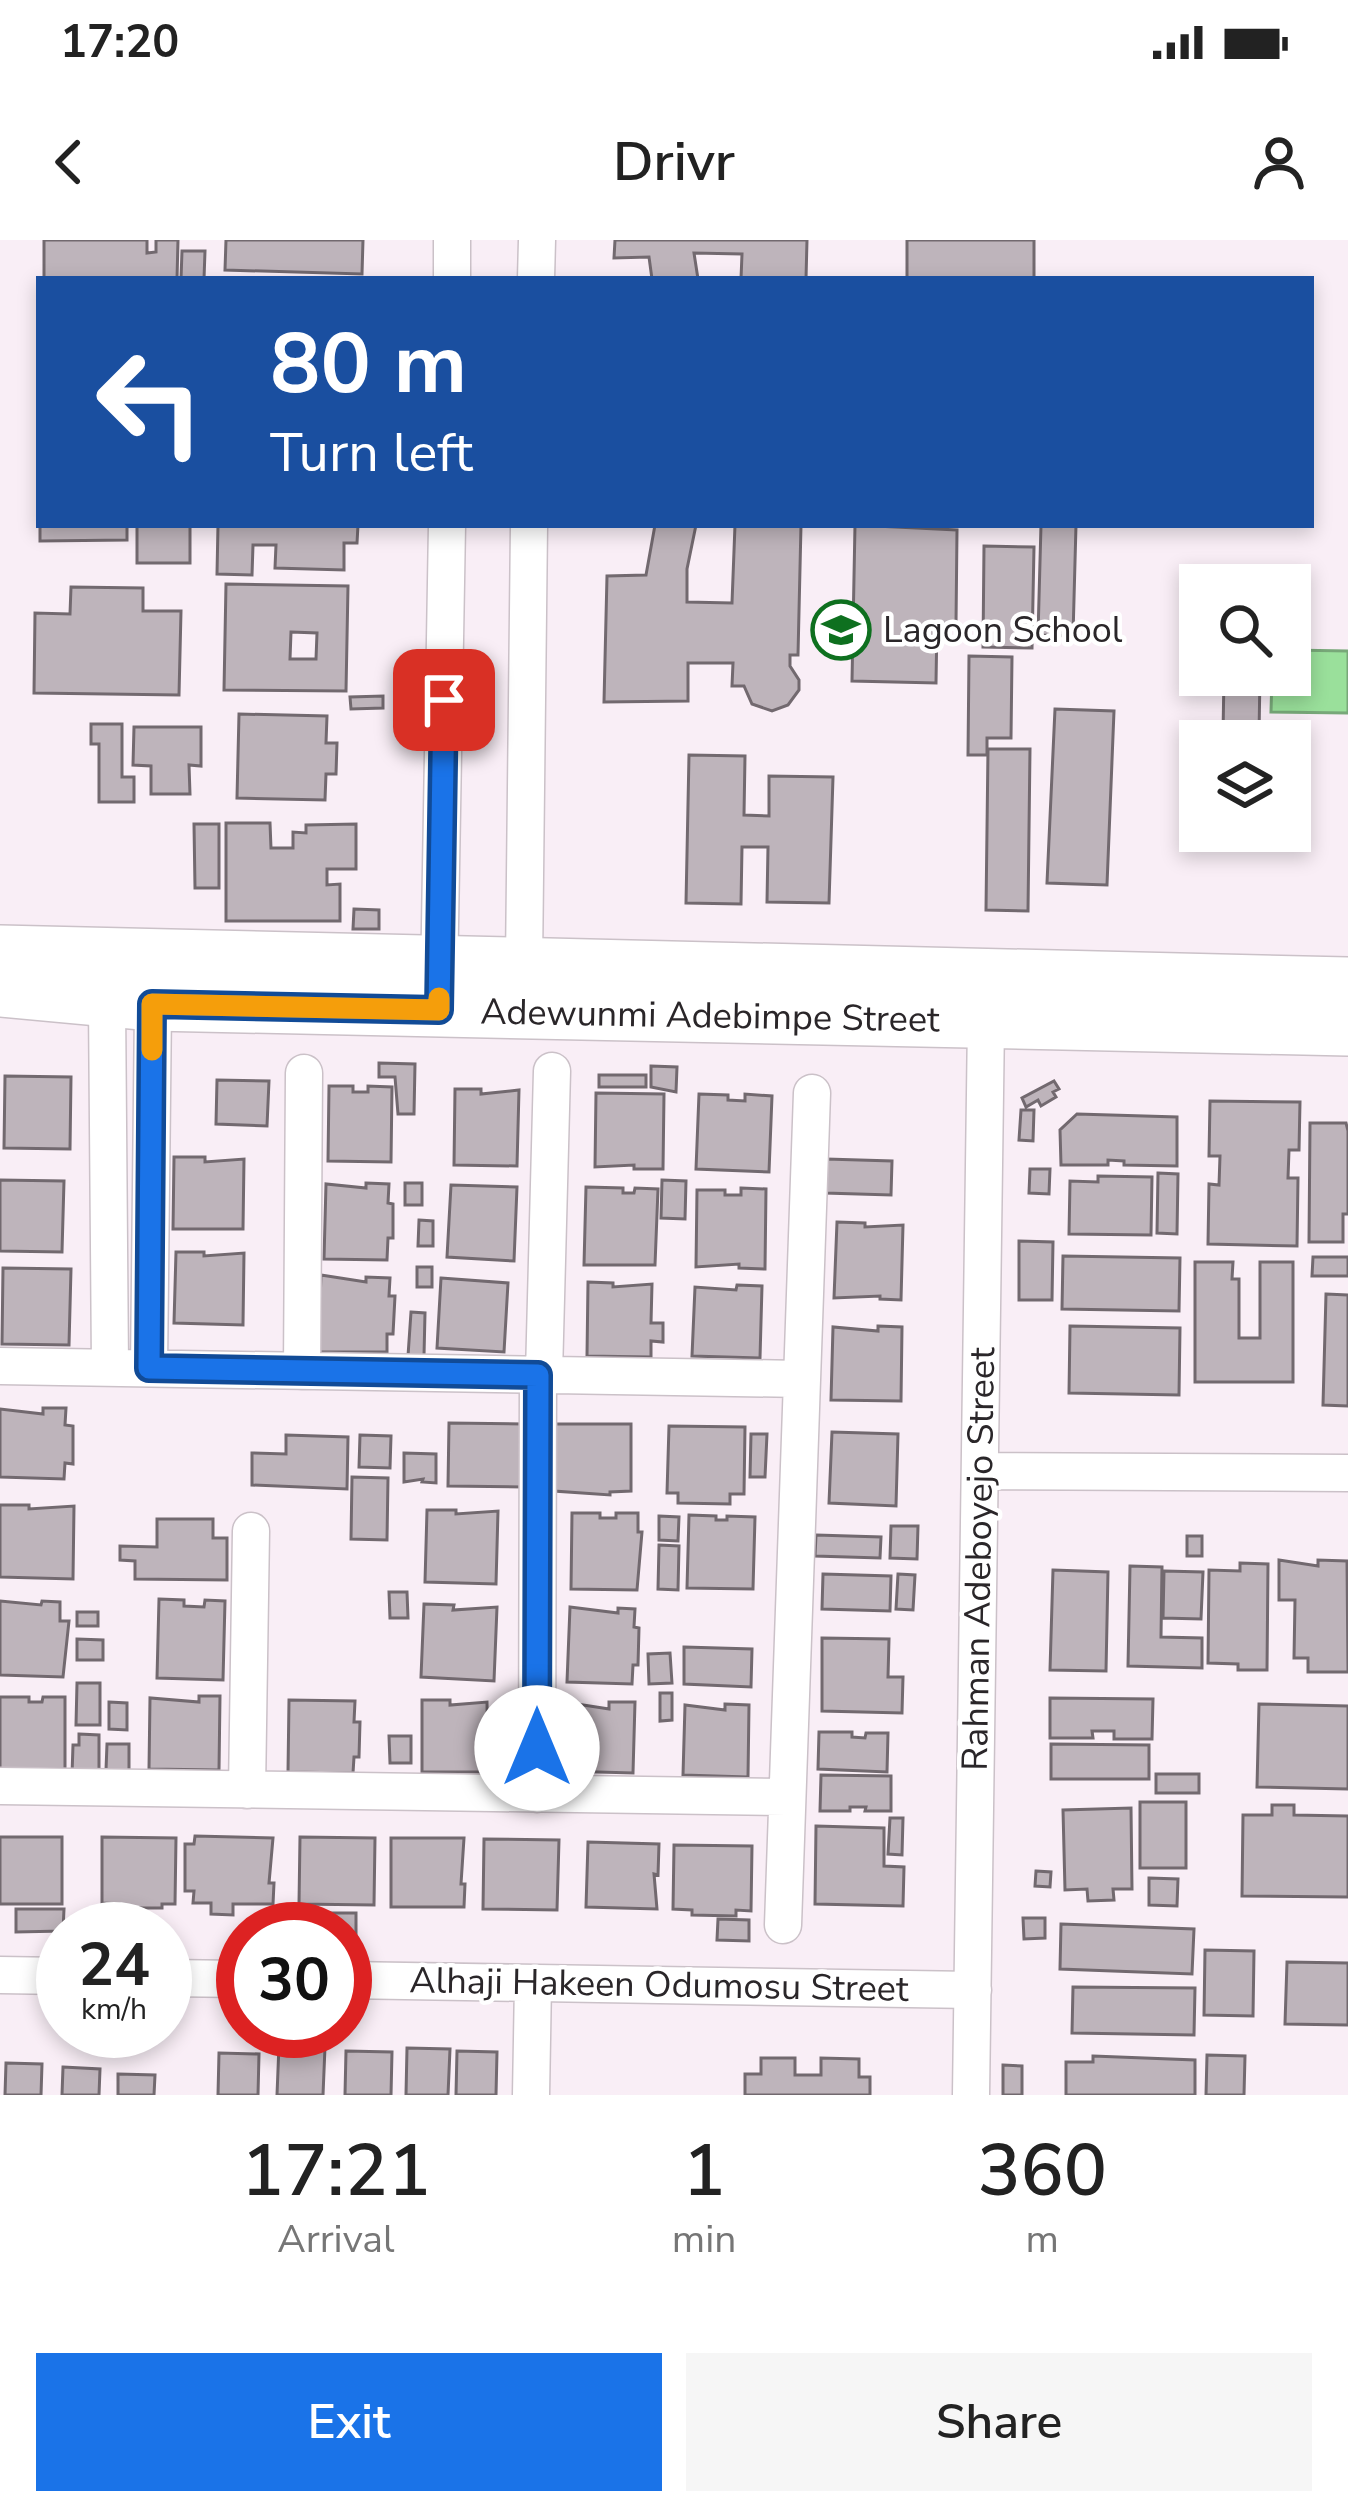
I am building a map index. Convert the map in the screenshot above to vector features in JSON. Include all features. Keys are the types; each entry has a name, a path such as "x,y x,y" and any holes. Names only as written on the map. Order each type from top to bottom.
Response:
{"main road":[{"name":"Adewunmi Adebimpe Street","path":"0,951 986,1022 1348,1030"},
{"name":"Adewunmi Adebimpe Street","path":"0,991 130,1004 439,986 524,963 1348,983"}],"street":[{"path":"452,240 452,276"},
{"path":"536,276 537,240"},
{"path":"439,986 447,528"},
{"path":"524,963 530,528"},
{"path":"110,1367 130,1004"},
{"path":"130,1004 149,1368"},
{"name":"Rahman Adeboyejo Street","path":"971,2095 986,1022"},
{"path":"537,1794 541,1375 552,1071"},
{"path":"302,1371 304,1073"},
{"path":"783,1925 812,1093"},
{"path":"0,1366 802,1379"},
{"path":"980,1471 1348,1472"},
{"path":"247,1790 251,1531"},
{"path":"0,1786 788,1797"},
{"path":"0,1975 36,1976"},
{"name":"Alhaji Hakeen Odumosu Street","path":"372,1980 973,1990"},
{"path":"531,2095 533,1983"}],"shaded area":[{"path":"1311,650 1348,651 1348,713 1271,712 1271,696 1311,696"}],"building":[{"path":"44,240 147,240 147,253 156,252 156,240 178,240 177,276 44,276"},
{"path":"226,240 363,240 362,274 225,270"},
{"path":"615,240 807,240 806,276 741,276 742,254 694,253 698,276 652,276 649,257 614,258"},
{"path":"907,240 1034,240 1034,276 907,276"},
{"path":"182,251 205,251 204,276 181,276"},
{"path":"40,528 127,528 127,540 40,541"},
{"path":"137,528 190,528 190,563 137,563"},
{"path":"218,528 358,528 357,543 344,543 344,570 275,568 276,545 253,545 252,575 217,574"},
{"path":"654,528 695,528 687,569 687,602 732,603 735,528 801,528 798,655 790,655 799,690 788,705 772,711 752,704 744,686 732,686 733,663 688,663 688,701 604,702 607,576 646,575"},
{"path":"855,528 957,530 956,624 937,623 936,683 852,681"},
{"path":"1041,528 1076,528 1073,636 1038,635"},
{"path":"984,546 1034,547 1032,648 983,647"},
{"path":"226,584 348,586 346,691 224,690","holes":["291,632 317,633 316,659 290,659"]},
{"path":"71,587 143,588 143,611 181,611 179,695 34,693 35,613 70,614"},
{"path":"969,656 1012,657 1011,738 987,738 987,755 968,755"},
{"path":"383,696 383,708 351,709 350,697"},
{"path":"1224,696 1260,696 1259,720 1223,720"},
{"path":"1055,709 1114,711 1107,885 1047,883"},
{"path":"239,714 327,716 326,743 337,743 336,774 326,774 325,800 237,798"},
{"path":"91,724 122,724 122,777 134,777 134,802 99,802 99,744 91,744"},
{"path":"134,727 201,727 201,766 189,765 190,794 151,794 151,766 133,765"},
{"path":"988,749 1030,749 1028,911 986,910"},
{"path":"689,755 745,756 744,815 769,816 769,776 833,777 829,903 767,902 768,847 742,847 741,904 686,903"},
{"path":"226,823 270,823 271,848 293,848 293,832 306,833 306,825 356,824 356,869 327,869 327,885 340,884 340,921 226,921"},
{"path":"194,824 219,824 219,888 195,888"},
{"path":"354,909 379,910 379,929 353,929"},
{"path":"379,1063 415,1064 414,1114 398,1114 395,1077 379,1077"},
{"path":"651,1066 677,1067 676,1092 651,1087"},
{"path":"599,1075 646,1075 646,1087 599,1087"},
{"path":"5,1076 71,1077 70,1149 4,1148"},
{"path":"217,1080 269,1081 267,1126 216,1124"},
{"path":"1054,1081 1059,1089 1053,1092 1056,1097 1041,1106 1038,1100 1026,1107 1022,1098"},
{"path":"329,1086 353,1086 353,1092 368,1092 368,1086 392,1087 391,1162 328,1161"},
{"path":"455,1089 481,1089 481,1094 519,1090 517,1166 454,1165"},
{"path":"596,1093 664,1094 663,1169 595,1167"},
{"path":"699,1094 745,1101 745,1094 772,1096 769,1172 696,1169"},
{"path":"1210,1101 1300,1102 1299,1150 1289,1150 1288,1178 1298,1178 1297,1246 1208,1244 1209,1184 1219,1185 1220,1156 1209,1156"},
{"path":"1021,1110 1034,1110 1033,1141 1019,1140"},
{"path":"1077,1114 1177,1117 1177,1166 1108,1160 1108,1165 1061,1165 1060,1130"},
{"path":"1310,1123 1346,1123 1348,1214 1343,1214 1343,1242 1309,1242"},
{"path":"174,1157 205,1157 205,1162 244,1159 243,1229 173,1229"},
{"path":"826,1159 892,1161 891,1195 825,1193"},
{"path":"1030,1169 1050,1169 1049,1194 1029,1193"},
{"path":"1158,1173 1178,1174 1177,1234 1157,1233"},
{"path":"1098,1176 1152,1177 1151,1235 1069,1234 1070,1181 1098,1182"},
{"path":"0,1180 64,1181 62,1252 0,1251"},
{"path":"662,1180 686,1181 685,1219 661,1218"},
{"path":"366,1183 389,1184 393,1238 388,1238 387,1260 324,1259 326,1184 366,1188"},
{"path":"405,1183 422,1183 422,1205 405,1205"},
{"path":"451,1185 517,1187 514,1261 447,1257"},
{"path":"586,1187 623,1188 623,1193 634,1193 635,1188 658,1189 655,1265 584,1265"},
{"path":"741,1188 766,1189 765,1269 739,1268 739,1264 696,1267 697,1190 741,1195"},
{"path":"419,1220 433,1221 433,1246 418,1246"},
{"path":"837,1222 865,1223 865,1227 903,1225 901,1300 834,1298"},
{"path":"1019,1241 1053,1242 1052,1300 1019,1300"},
{"path":"176,1252 244,1253 243,1325 174,1323"},
{"path":"1063,1256 1180,1258 1179,1311 1062,1309"},
{"path":"1313,1257 1348,1257 1348,1276 1312,1276"},
{"path":"1195,1262 1233,1262 1232,1279 1239,1279 1239,1338 1260,1338 1260,1262 1293,1262 1293,1382 1195,1382"},
{"path":"417,1267 432,1267 432,1287 417,1287"},
{"path":"3,1268 71,1269 69,1345 2,1344"},
{"path":"321,1275 366,1282 366,1277 390,1278 389,1296 395,1296 387,1352 318,1352"},
{"path":"441,1278 508,1283 504,1352 437,1348"},
{"path":"588,1282 613,1283 613,1287 652,1284 651,1323 663,1323 663,1342 651,1341 651,1357 587,1356"},
{"path":"737,1285 762,1286 760,1358 692,1356 695,1287 736,1290"},
{"path":"1326,1294 1348,1295 1348,1406 1323,1405"},
{"path":"411,1312 425,1313 424,1356 408,1356"},
{"path":"878,1326 902,1327 901,1401 831,1400 833,1327 878,1331"},
{"path":"1070,1326 1180,1328 1179,1395 1069,1393"},
{"path":"43,1408 66,1408 65,1425 73,1426 73,1464 65,1463 64,1479 0,1477 0,1409 43,1414"},
{"path":"449,1423 523,1424 522,1487 448,1486"},
{"path":"554,1424 631,1424 631,1491 610,1495 554,1491"},
{"path":"669,1426 745,1427 744,1494 730,1494 730,1504 678,1503 678,1493 667,1493"},
{"path":"832,1432 898,1434 896,1506 829,1503"},
{"path":"751,1434 767,1434 765,1477 750,1477"},
{"path":"286,1435 348,1437 347,1489 252,1485 252,1453 286,1454"},
{"path":"360,1435 391,1436 390,1468 359,1467"},
{"path":"404,1453 436,1454 436,1483 404,1482"},
{"path":"352,1477 388,1478 387,1540 351,1539"},
{"path":"0,1505 29,1505 29,1509 74,1506 73,1579 0,1577"},
{"path":"427,1510 498,1511 496,1584 425,1582"},
{"path":"572,1513 616,1518 616,1513 638,1513 638,1532 642,1532 637,1590 571,1589"},
{"path":"689,1515 716,1516 716,1520 755,1517 753,1589 687,1588"},
{"path":"659,1516 679,1517 678,1541 659,1540"},
{"path":"157,1519 213,1519 213,1538 227,1538 227,1580 135,1579 135,1561 120,1560 120,1546 157,1547"},
{"path":"891,1526 918,1526 917,1559 890,1558"},
{"path":"816,1535 881,1537 880,1558 815,1556"},
{"path":"1187,1536 1202,1536 1202,1556 1187,1556"},
{"path":"659,1545 679,1546 678,1590 658,1589"},
{"path":"1279,1560 1318,1566 1318,1560 1347,1561 1348,1672 1308,1672 1308,1658 1294,1658 1295,1600 1279,1600"},
{"path":"1240,1563 1268,1564 1267,1670 1208,1663 1209,1570 1240,1571"},
{"path":"1130,1566 1162,1567 1161,1637 1202,1638 1202,1668 1128,1666"},
{"path":"1053,1570 1108,1572 1106,1671 1050,1670"},
{"path":"1164,1571 1203,1572 1201,1619 1163,1618"},
{"path":"823,1574 891,1576 890,1611 822,1609"},
{"path":"898,1574 915,1575 913,1610 896,1609"},
{"path":"389,1592 407,1592 408,1618 390,1618"},
{"path":"159,1599 204,1607 205,1600 225,1601 223,1680 157,1678"},
{"path":"0,1601 60,1602 60,1621 69,1621 63,1677 0,1675"},
{"path":"424,1604 454,1605 453,1610 497,1607 494,1681 421,1677"},
{"path":"570,1607 618,1613 618,1608 635,1609 638,1665 633,1665 632,1684 567,1682"},
{"path":"77,1612 98,1612 98,1626 77,1626"},
{"path":"822,1638 889,1639 888,1677 903,1677 902,1713 822,1711"},
{"path":"77,1639 103,1640 103,1660 77,1660"},
{"path":"684,1647 752,1649 751,1687 684,1684"},
{"path":"670,1653 672,1683 649,1684 648,1654"},
{"path":"77,1683 100,1683 100,1725 76,1725"},
{"path":"660,1693 672,1693 672,1720 660,1721"},
{"path":"199,1696 220,1696 219,1770 149,1769 150,1698 199,1702"},
{"path":"0,1697 42,1702 43,1697 65,1697 65,1769 0,1770"},
{"path":"1050,1698 1153,1699 1152,1739 1114,1739 1114,1731 1092,1731 1093,1738 1050,1738"},
{"path":"289,1700 355,1701 354,1722 360,1722 359,1757 354,1757 353,1773 288,1772"},
{"path":"422,1700 450,1700 450,1705 487,1702 488,1772 422,1772"},
{"path":"109,1702 127,1703 127,1730 109,1729"},
{"path":"564,1702 609,1709 609,1702 635,1702 633,1773 562,1771"},
{"path":"725,1704 749,1705 748,1777 683,1775 685,1705 725,1710"},
{"path":"1259,1704 1348,1706 1348,1789 1257,1787"},
{"path":"819,1732 852,1732 852,1737 865,1738 866,1733 888,1733 887,1772 818,1769"},
{"path":"79,1734 99,1735 99,1775 72,1775 73,1745 79,1745"},
{"path":"389,1736 411,1736 411,1763 390,1763"},
{"path":"107,1744 129,1744 129,1771 106,1770"},
{"path":"1051,1744 1149,1745 1149,1779 1051,1779"},
{"path":"1156,1774 1199,1774 1199,1793 1156,1793"},
{"path":"821,1775 891,1776 891,1811 850,1807 850,1811 820,1811"},
{"path":"1140,1802 1186,1802 1186,1868 1140,1868"},
{"path":"1272,1805 1294,1805 1294,1815 1348,1816 1348,1897 1242,1896 1243,1815 1272,1815"},
{"path":"1131,1808 1132,1889 1113,1889 1114,1900 1088,1901 1087,1889 1065,1890 1063,1810"},
{"path":"890,1818 903,1818 902,1855 888,1854"},
{"path":"816,1826 884,1828 884,1866 904,1867 903,1906 815,1904"},
{"path":"195,1836 273,1838 269,1883 274,1883 273,1902 216,1902 216,1914 211,1914 211,1903 193,1903 194,1891 185,1891 185,1844 194,1844"},
{"path":"0,1837 62,1837 62,1902 0,1904"},
{"path":"102,1837 176,1838 175,1902 102,1902"},
{"path":"300,1837 375,1838 374,1905 299,1902"},
{"path":"391,1838 464,1838 464,1907 391,1907"},
{"path":"484,1839 559,1840 557,1910 483,1909"},
{"path":"588,1842 659,1844 658,1875 654,1874 657,1909 586,1907"},
{"path":"674,1845 752,1846 751,1911 736,1910 736,1916 692,1915 692,1910 673,1909"},
{"path":"1036,1871 1051,1872 1050,1887 1035,1886"},
{"path":"1149,1878 1178,1879 1177,1906 1149,1905"},
{"path":"16,1909 36,1909 36,1932 16,1932"},
{"path":"1023,1918 1045,1918 1045,1938 1024,1939"},
{"path":"718,1919 749,1920 749,1941 717,1940"},
{"path":"1061,1924 1194,1929 1192,1974 1060,1969"},
{"path":"1205,1950 1254,1951 1253,2016 1204,2015"},
{"path":"1287,1962 1348,1963 1348,2025 1285,2024"},
{"path":"1073,1987 1195,1988 1194,2035 1072,2033"},
{"path":"407,2048 450,2049 448,2095 406,2095"},
{"path":"457,2051 497,2052 496,2095 456,2095"},
{"path":"392,2052 391,2095 345,2095 346,2058"},
{"path":"1207,2055 1245,2056 1244,2095 1206,2095"},
{"path":"1093,2056 1195,2060 1195,2095 1066,2095 1066,2062 1093,2062"},
{"path":"219,2058 259,2058 258,2095 218,2095"},
{"path":"278,2058 325,2058 323,2095 277,2095"},
{"path":"761,2058 795,2058 795,2075 821,2075 821,2058 859,2059 859,2077 870,2077 870,2095 745,2095 745,2074 761,2074"},
{"path":"6,2063 42,2064 41,2095 5,2095"},
{"path":"1003,2065 1022,2066 1022,2095 1003,2095"},
{"path":"63,2067 100,2069 99,2095 62,2095"},
{"path":"118,2074 155,2075 154,2095 118,2095"}],"slow traffic":[{"path":"152,1050 152,1004 439,1010 439,998"}],"place":[{"name":"Lagoon School","path":"841,630"}],"route":[{"path":"444,700 439,1010 152,1004 149,1368 538,1375 537,1748"}]}
